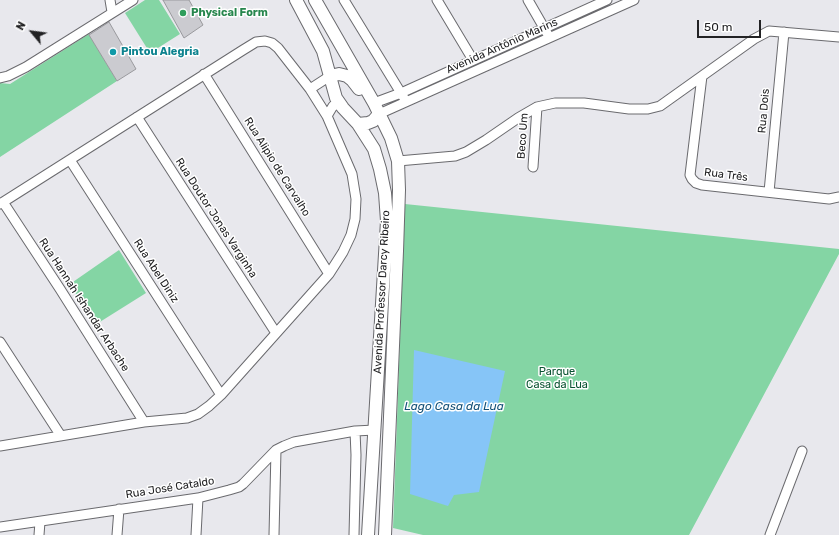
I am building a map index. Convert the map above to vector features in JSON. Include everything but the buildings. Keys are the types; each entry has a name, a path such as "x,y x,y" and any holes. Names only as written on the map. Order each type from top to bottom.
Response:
{"main road":[{"name":"Avenida Professor Darcy Ribeiro","path":"296,0 323,50 336,98 358,124 374,149 385,193 387,222 368,535"},
{"name":"Avenida Professor Darcy Ribeiro","path":"315,0 372,100 391,138 398,161 399,182 397,244 385,535"},
{"path":"330,76 339,74 347,76 363,94 372,100"},
{"path":"358,124 373,121 379,114"},
{"path":"374,149 389,159 398,161"}],"street":[{"path":"110,0 112,12"},
{"path":"0,78 8,76 26,67 133,0"},
{"path":"344,0 406,102"},
{"path":"437,0 473,60"},
{"path":"528,0 545,28 549,38"},
{"name":"Avenida Antônio Marins","path":"372,100 401,93 607,0"},
{"name":"Avenida Antônio Marins","path":"379,114 634,0"},
{"path":"398,161 443,158 466,152 518,118 538,107 554,103 584,104 629,109 648,109 660,106 763,33 769,31 839,37"},
{"name":"Rua Dois","path":"769,192 784,32"},
{"path":"0,446 144,422 187,418 198,414 214,403 329,274 351,236 355,219 356,199 352,174 327,116 310,89 278,48 272,43 265,41 256,42 242,50 1,203"},
{"name":"Rua Alipio de Carvalho","path":"204,74 329,274"},
{"path":"310,89 330,76"},
{"name":"Rua Três","path":"702,76 690,175 696,183 702,185 829,199 839,197"},
{"path":"327,116 333,106 340,103"},
{"name":"Beco Um","path":"533,167 538,107"},
{"name":"Rua Doutor Jonas Varginha","path":"137,117 276,333"},
{"name":"Rua Abel Diniz","path":"70,160 221,395"},
{"name":"Rua Hannah Ishandar Arbache","path":"1,203 60,289 144,422"},
{"path":"0,342 61,436"},
{"name":"Rua José Cataldo","path":"0,527 198,498 239,487 248,480 276,450 294,442 355,431 375,430"},
{"path":"354,535 356,455 355,431"},
{"path":"274,535 276,450"},
{"path":"770,535 802,451"},
{"path":"196,535 198,498"},
{"path":"118,535 119,509"},
{"path":"39,535 40,522"}],"green space":[{"path":"145,0 159,0 180,34 150,53 125,13"},
{"path":"89,34 117,81 0,157 0,83 10,84"},
{"name":"Parque Casa da Lua","path":"405,204 839,249 839,254 689,535 423,535 393,528"},
{"path":"119,250 146,293 95,325 70,284"}],"water":[{"name":"Lago Casa da Lua","path":"414,350 505,371 479,492 454,495 448,506 410,494"}],"place":[{"name":"Physical Form","path":"183,13"},
{"name":"Pintou Alegria","path":"113,52"}]}
